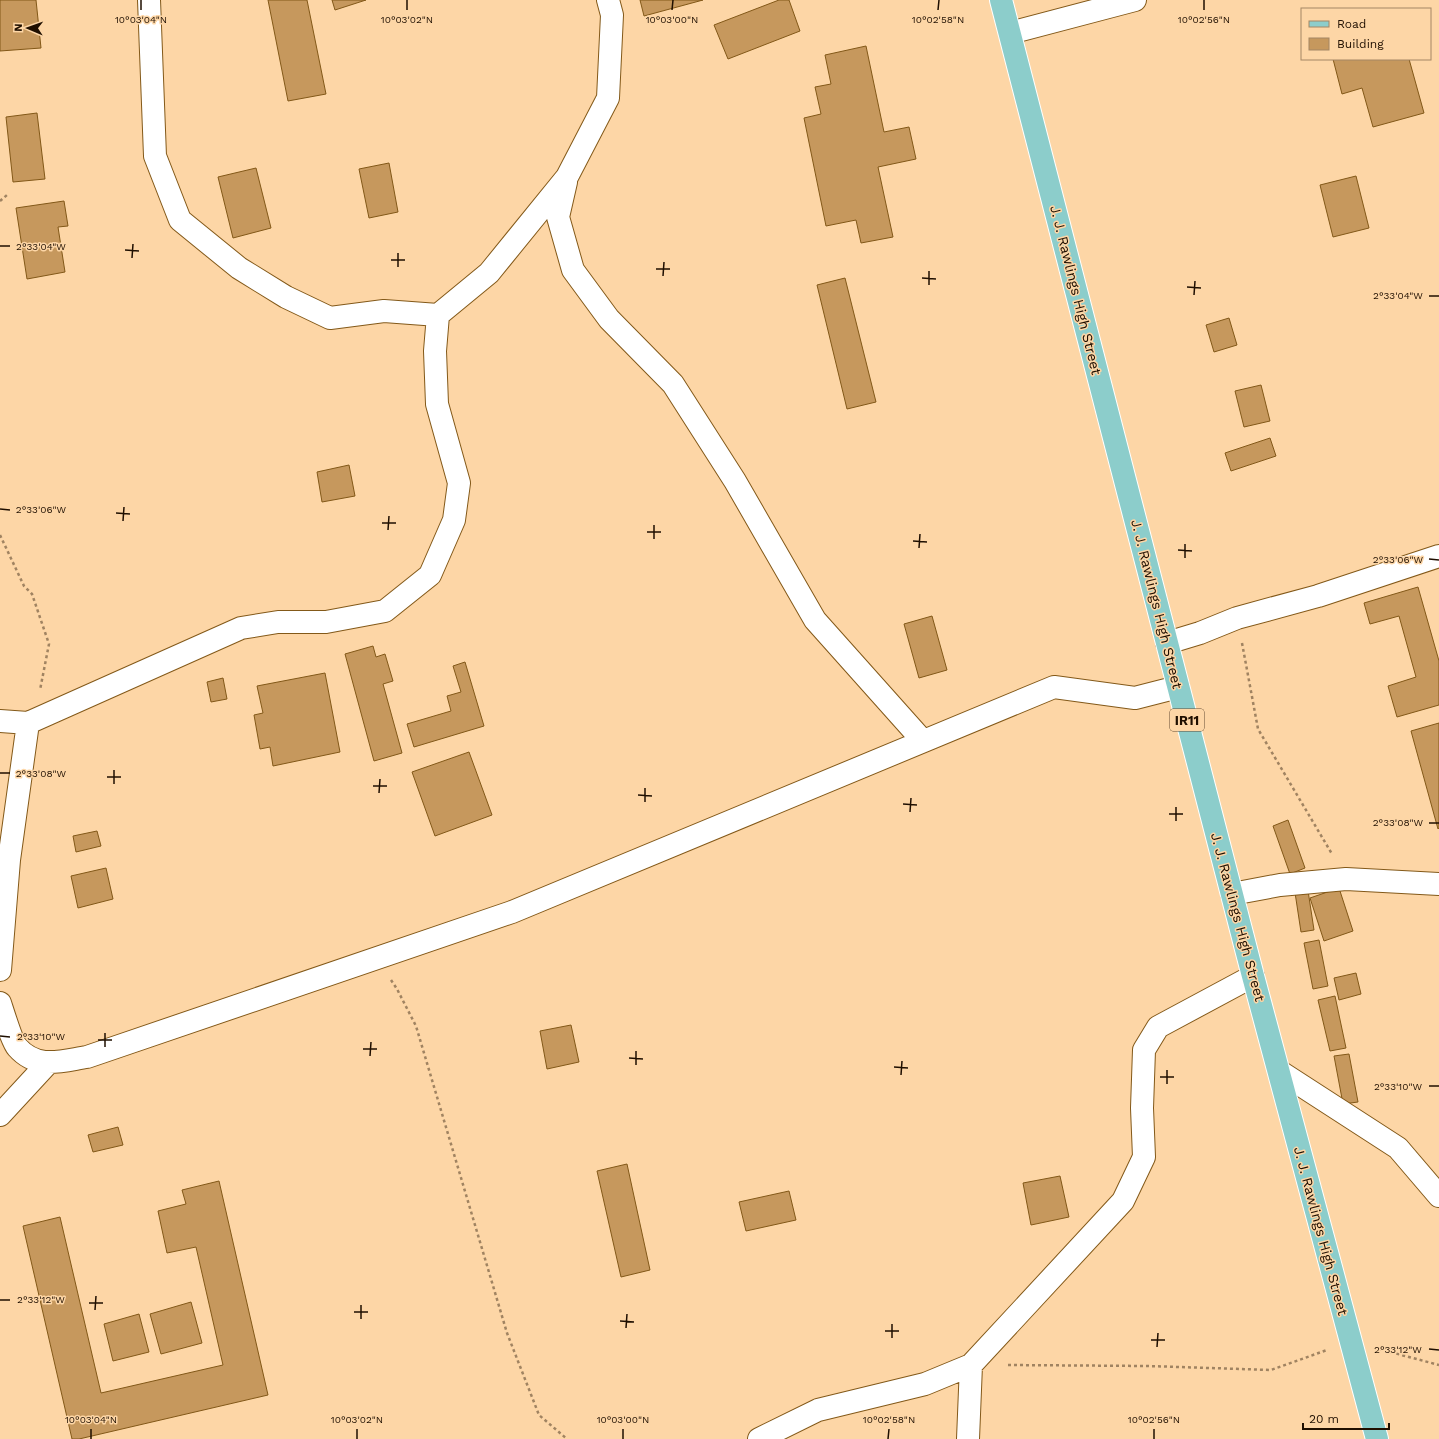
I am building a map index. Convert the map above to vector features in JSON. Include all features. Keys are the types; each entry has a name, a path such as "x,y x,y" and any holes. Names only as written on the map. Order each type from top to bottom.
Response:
{"main road":[{"name":"J. J. Rawlings High Street","path":"1001,0 1232,894 1377,1439"}],"street":[{"path":"149,0 155,156 180,220 239,268 286,297 330,318 384,310 438,315 489,273 567,176 608,98 612,16 608,0"},
{"path":"1010,33 1135,0"},
{"path":"567,176 558,218 573,270 609,319 673,384 735,481 815,620 923,741"},
{"path":"0,721 36,719 241,628 278,622 326,622 384,611 430,575 454,520 459,483 437,404 435,351 438,315"},
{"path":"1167,643 1200,633 1237,618 1318,596 1439,556"},
{"path":"0,1003 16,1046 32,1059 48,1063 87,1057 512,912 1054,687 1135,698 1178,687"},
{"path":"0,970 4,852 36,719"},
{"path":"1232,894 1280,885 1346,879 1439,884"},
{"path":"759,1439 818,1410 925,1384 971,1365 1123,1201 1144,1157 1142,1108 1144,1050 1158,1027 1254,976"},
{"path":"0,1115 48,1063"},
{"path":"1279,1071 1398,1148 1439,1196"},
{"path":"968,1439 971,1365"}],"path":[{"path":"0,201 7,195"},
{"path":"0,535 24,586 32,594 49,644 39,694 36,719"},
{"path":"1237,618 1258,729 1346,879"},
{"path":"375,958 397,989 416,1026 507,1333 536,1409 539,1416 567,1439"},
{"path":"971,1365 1148,1366 1271,1370 1351,1341 1439,1365"}],"building":[{"path":"0,0 36,0 41,48 0,51"},
{"path":"268,0 307,0 326,94 288,101"},
{"path":"332,0 366,0 335,10"},
{"path":"640,0 703,0 644,16"},
{"path":"779,0 789,0 800,31 728,59 714,25"},
{"path":"866,46 884,132 909,127 916,159 878,167 893,237 861,243 856,220 826,226 804,118 821,114 815,87 831,84 825,55"},
{"path":"1333,60 1409,60 1424,113 1373,127 1362,88 1342,94"},
{"path":"37,113 45,179 13,182 6,117"},
{"path":"389,163 398,212 369,218 359,169"},
{"path":"256,168 271,228 233,238 218,177"},
{"path":"1356,176 1369,228 1333,237 1320,185"},
{"path":"64,201 68,226 58,227 65,272 27,279 16,208"},
{"path":"845,278 876,402 847,409 817,285"},
{"path":"1229,318 1237,345 1214,352 1206,325"},
{"path":"1261,385 1270,421 1244,427 1235,391"},
{"path":"1270,438 1276,456 1231,471 1225,453"},
{"path":"349,465 355,496 322,502 317,472"},
{"path":"1418,587 1439,661 1439,705 1397,717 1388,686 1416,677 1399,616 1370,624 1364,603"},
{"path":"932,616 947,670 919,678 904,624"},
{"path":"373,646 376,657 385,654 393,681 383,684 402,753 374,761 345,654"},
{"path":"465,662 484,726 414,747 407,724 451,711 447,696 461,692 453,666"},
{"path":"325,673 340,752 273,766 270,747 260,749 254,715 263,713 257,686"},
{"path":"223,678 227,699 211,702 207,682"},
{"path":"1439,723 1439,828 1438,829 1411,731"},
{"path":"469,752 492,815 435,836 412,772"},
{"path":"1288,820 1305,868 1290,874 1273,826"},
{"path":"97,831 101,846 76,852 73,836"},
{"path":"106,868 113,899 78,908 71,876"},
{"path":"1307,884 1314,930 1301,932 1294,886"},
{"path":"1339,888 1353,931 1324,941 1310,898"},
{"path":"1319,940 1328,986 1313,989 1304,943"},
{"path":"1356,973 1361,994 1339,1000 1334,978"},
{"path":"1335,996 1346,1048 1330,1051 1318,1000"},
{"path":"571,1025 579,1062 547,1069 540,1031"},
{"path":"1349,1054 1358,1102 1343,1104 1334,1056"},
{"path":"118,1127 123,1145 93,1152 88,1135"},
{"path":"627,1164 650,1270 621,1277 597,1171"},
{"path":"1060,1176 1069,1217 1031,1225 1023,1183"},
{"path":"219,1181 268,1395 79,1439 72,1439 23,1226 60,1217 101,1393 223,1365 196,1247 167,1253 158,1211 186,1204 182,1190"},
{"path":"789,1191 796,1220 746,1231 739,1202"},
{"path":"191,1302 202,1343 161,1354 150,1314"},
{"path":"139,1314 149,1352 113,1361 104,1324"}]}
